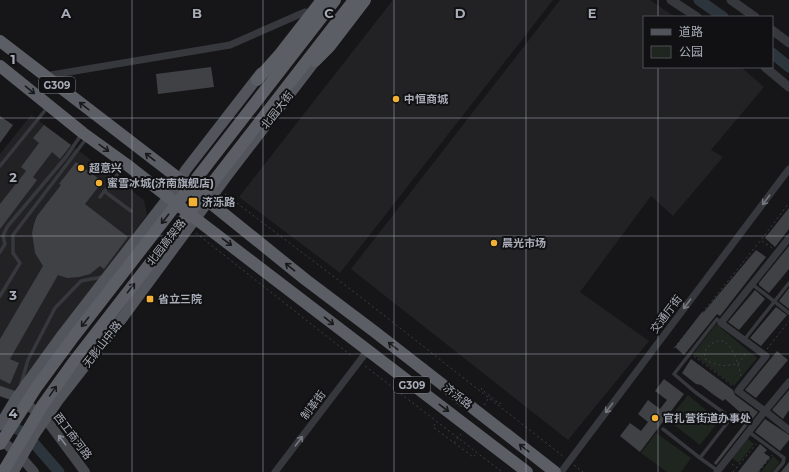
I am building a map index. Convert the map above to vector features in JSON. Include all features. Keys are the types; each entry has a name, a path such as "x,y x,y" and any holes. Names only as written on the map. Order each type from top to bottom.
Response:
{"highway":[{"path":"257,80 278,59 322,0"},
{"name":"北园高架路","path":"0,444 36,388 75,335 334,0"},
{"name":"北园高架路","path":"3,472 42,406 72,364 355,0"},
{"path":"315,61 329,47 365,0"},
{"name":"济泺路","path":"0,41 180,181 208,201 306,280 555,472"},
{"name":"济泺路","path":"0,67 168,197 192,223 293,292 527,472"}],"main road":[{"path":"0,425 14,402 186,171 257,80 270,59 315,0"},
{"path":"180,181 190,177 278,59 327,0"},
{"name":"北园大街","path":"192,223 315,61 324,44 355,0"},
{"name":"无影山中路","path":"13,472 43,422 59,399 123,317 192,223"},
{"name":"西工商河路","path":"0,391 43,422 85,472"},
{"path":"0,439 24,453 34,472"}],"street":[{"path":"671,0 695,16"},
{"path":"731,0 753,16"},
{"path":"45,76 230,45 306,12"},
{"path":"773,31 789,43"},
{"path":"766,68 789,87"},
{"name":"交通厅街","path":"561,472 789,169"},
{"path":"789,238 752,284 719,321 766,356 738,391 789,430"},
{"name":"制革街","path":"275,472 368,350"},
{"path":"717,472 789,382"}],"lane":[{"path":"0,166 49,105"},
{"path":"0,252 5,244 3,236 6,227 85,134"},
{"path":"0,296 20,263 13,254 13,235 85,134"},
{"path":"100,197 126,164"},
{"path":"104,191 131,211"},
{"path":"14,402 25,373 28,360 55,308 81,281 100,279 112,270"},
{"path":"744,340 789,283"},
{"path":"752,284 789,313"},
{"path":"700,458 731,418 695,392 674,374 719,321"},
{"path":"663,429 717,472"},
{"path":"749,432 784,458 783,463 775,472"}],"path":[{"path":"218,188 358,295 583,472"},
{"path":"674,348 789,203"},
{"path":"192,223 247,274 502,472"},
{"path":"761,240 777,252"},
{"path":"704,309 719,321"},
{"path":"763,354 789,321"},
{"path":"746,381 742,377 738,364 734,353 723,341 718,340 708,345 704,353 706,360 717,365 725,366 738,364 752,346"},
{"path":"690,354 738,391"},
{"path":"482,388 481,389 500,404 501,402"},
{"path":"435,424 433,427 438,431 473,457 475,455"},
{"path":"766,445 782,425"},
{"path":"734,472 759,440"},
{"path":"759,472 775,451"}],"shaded area":[{"name":"中恒商城","path":"393,0 553,0 340,273 239,197"},
{"name":"晨光市场","path":"560,0 650,0 674,16 643,16 643,68 742,68 764,87 711,150 723,157 673,216 651,196 580,292 649,341 568,440 351,269"},
{"path":"31,115 144,200 147,215 13,392 0,387 0,154"}],"green space":[{"path":"716,324 757,358 734,386 693,354"},
{"path":"688,395 719,421 700,445 668,420"},
{"path":"656,433 691,458 681,472 667,472 641,453"},
{"path":"747,438 754,444 739,463 732,458"},
{"path":"773,456 780,462 772,472 761,472"}],"building":[{"path":"211,67 214,87 158,94 156,74"},
{"path":"0,116 13,125 0,143"},
{"path":"44,125 71,145 60,159 52,152 33,177 37,180 0,229 0,204 26,171 21,167 39,143 33,138"},
{"path":"76,162 101,179 103,183 103,185 99,186 85,204 128,237 104,269 100,266 90,274 79,277 67,278 58,275 10,359 19,363 10,384 0,379 0,339 43,266 35,253 32,233 34,224 37,216 61,185 59,184"},
{"path":"789,208 789,229 775,247 765,238"},
{"path":"789,246 789,269 769,293 759,285 759,283"},
{"path":"756,250 766,257 720,316 717,314 684,355 675,347 702,312 703,313"},
{"path":"789,288 789,309 779,301"},
{"path":"755,290 765,299 739,330 728,322"},
{"path":"776,307 787,315 761,346 750,338"},
{"path":"777,351 788,360 756,398 745,390"},
{"path":"691,359 733,390 735,395 758,412 716,465 714,463 748,419 725,399 723,401 682,373"},
{"name":"官扎营街道办事处","path":"664,379 684,394 640,452 620,436 630,423 641,431 648,422 638,414 648,400 660,409 667,400 655,391"},
{"path":"789,390 789,410 783,419 772,410"},
{"path":"765,419 789,435 789,440 780,451 755,432"},
{"path":"760,444 767,450 764,453 770,457 758,472 738,472"},
{"path":"789,462 789,472 781,472"}],"waterway":[{"path":"699,0 722,16"},
{"path":"773,54 789,67"},
{"path":"4,422 26,434 59,472"}],"place":[{"name":"中恒商城","path":"396,99"},
{"name":"超意兴","path":"81,168"},
{"name":"蜜雪冰城(济南旗舰店)","path":"99,183"},
{"name":"济泺路","path":"193,202"},
{"name":"晨光市场","path":"494,243"},
{"name":"省立三院","path":"150,299"},
{"name":"官扎营街道办事处","path":"655,418"}]}
